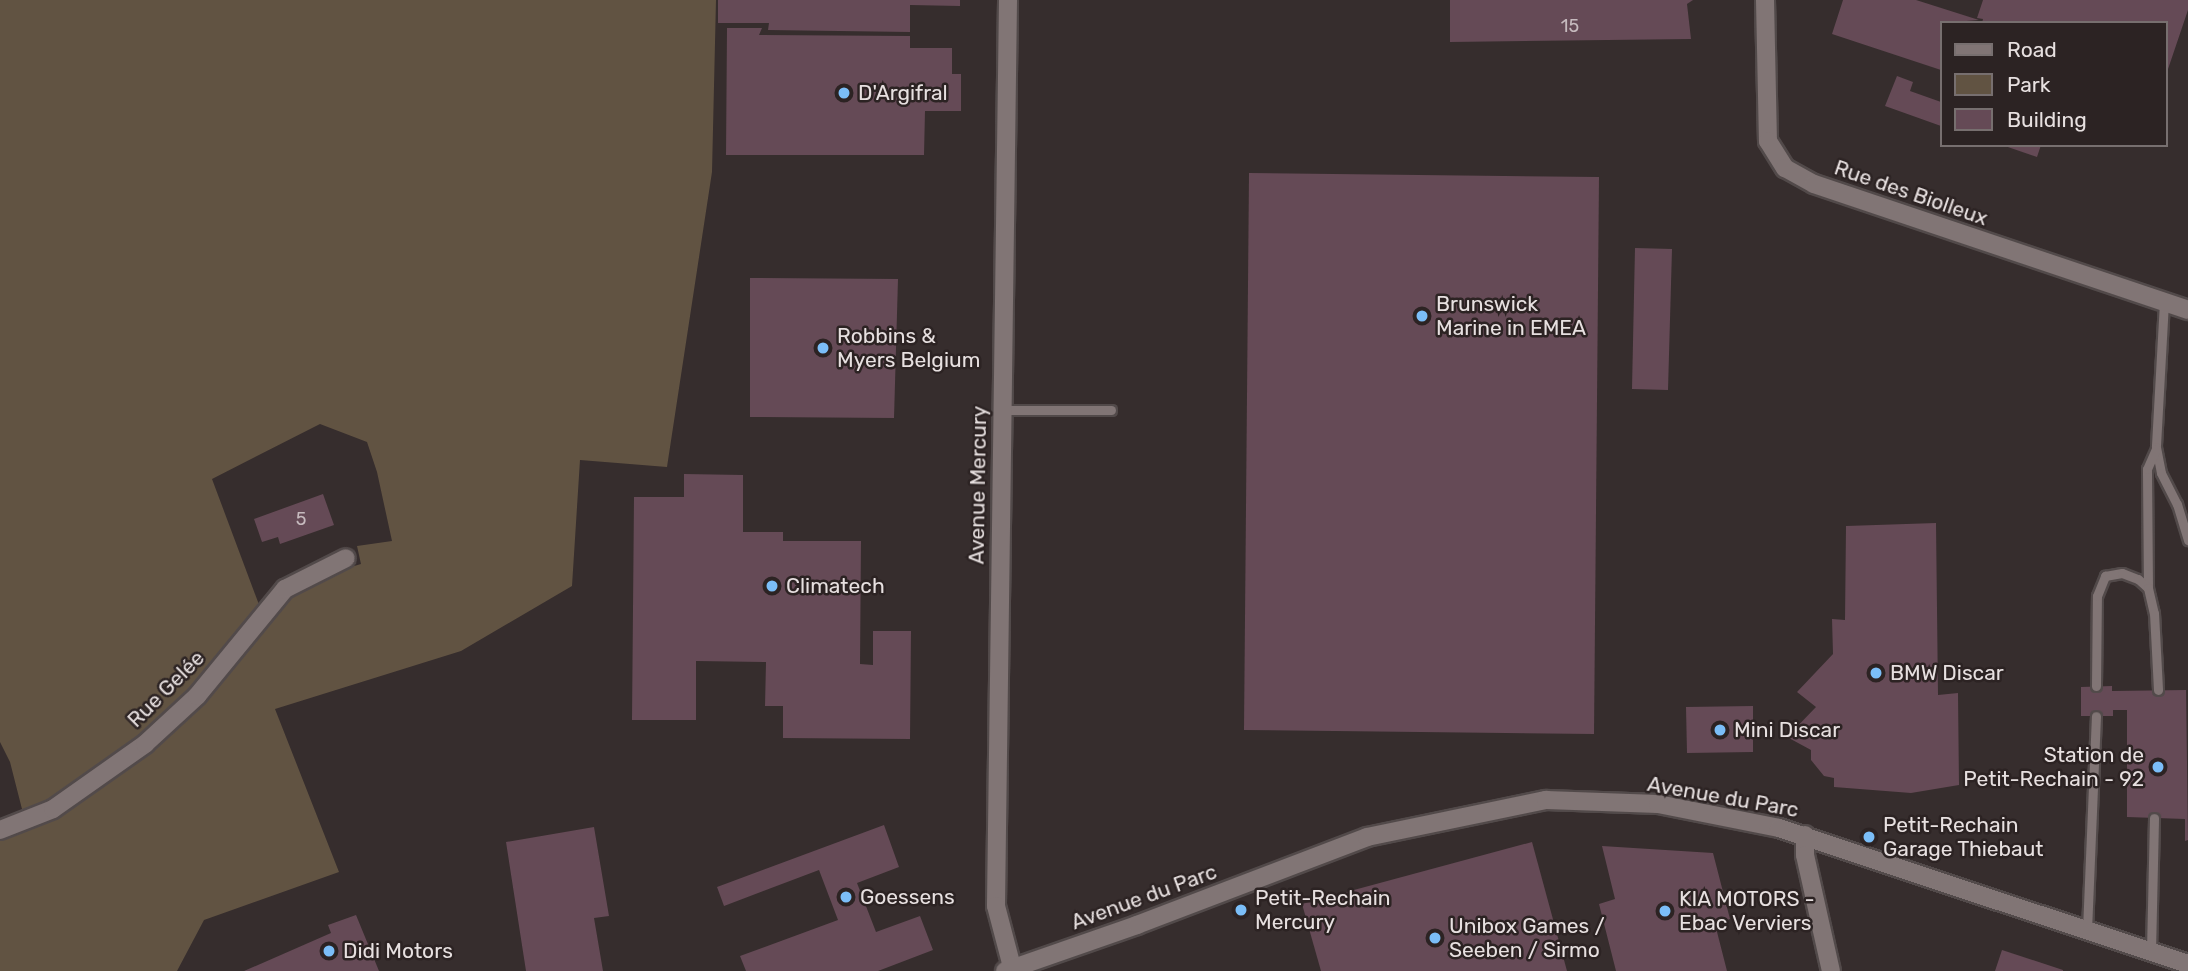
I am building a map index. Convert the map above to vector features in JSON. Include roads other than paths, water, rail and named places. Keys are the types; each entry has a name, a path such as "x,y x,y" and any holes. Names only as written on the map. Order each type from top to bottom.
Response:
{"street":[{"name":"Avenue Mercury","path":"1008,0 996,906 1010,970"},
{"name":"Rue des Biolleux","path":"1765,0 1768,141 1785,168 1814,184 2188,310"},
{"name":"Rue Gelée","path":"0,830 53,809 145,744 197,696 285,589 346,558"},
{"name":"Avenue du Parc","path":"1010,970 1138,925 1367,837 1546,800 1658,804 1805,835 2188,964"},
{"path":"1805,835 1805,855 1831,971"}],"lane":[{"path":"2164,302 2156,447 2161,473 2177,504 2188,540"},
{"path":"1001,410 1111,410"},
{"path":"2156,447 2147,470 2148,588 2154,613 2158,690"},
{"path":"2096,686 2097,596 2105,576 2122,573 2138,579 2148,588"},
{"path":"2087,930 2096,716"},
{"path":"2151,951 2154,818"}],"place":[{"name":"D'Argifral","path":"844,93"},
{"name":"Brunswick Marine in EMEA","path":"1422,316"},
{"name":"Robbins & Myers Belgium","path":"823,348"},
{"name":"Climatech","path":"772,586"},
{"name":"BMW Discar","path":"1876,673"},
{"name":"Mini Discar","path":"1720,730"},
{"name":"Station de Petit-Rechain - 92","path":"2158,767"},
{"name":"Petit-Rechain Garage Thiebaut","path":"1869,837"},
{"name":"Goessens","path":"846,897"},
{"name":"Petit-Rechain Mercury","path":"1241,910"},
{"name":"KIA MOTORS - Ebac Verviers","path":"1665,911"},
{"name":"Unibox Games / Seeben / Sirmo","path":"1435,938"},
{"name":"Didi Motors","path":"329,951"}]}
